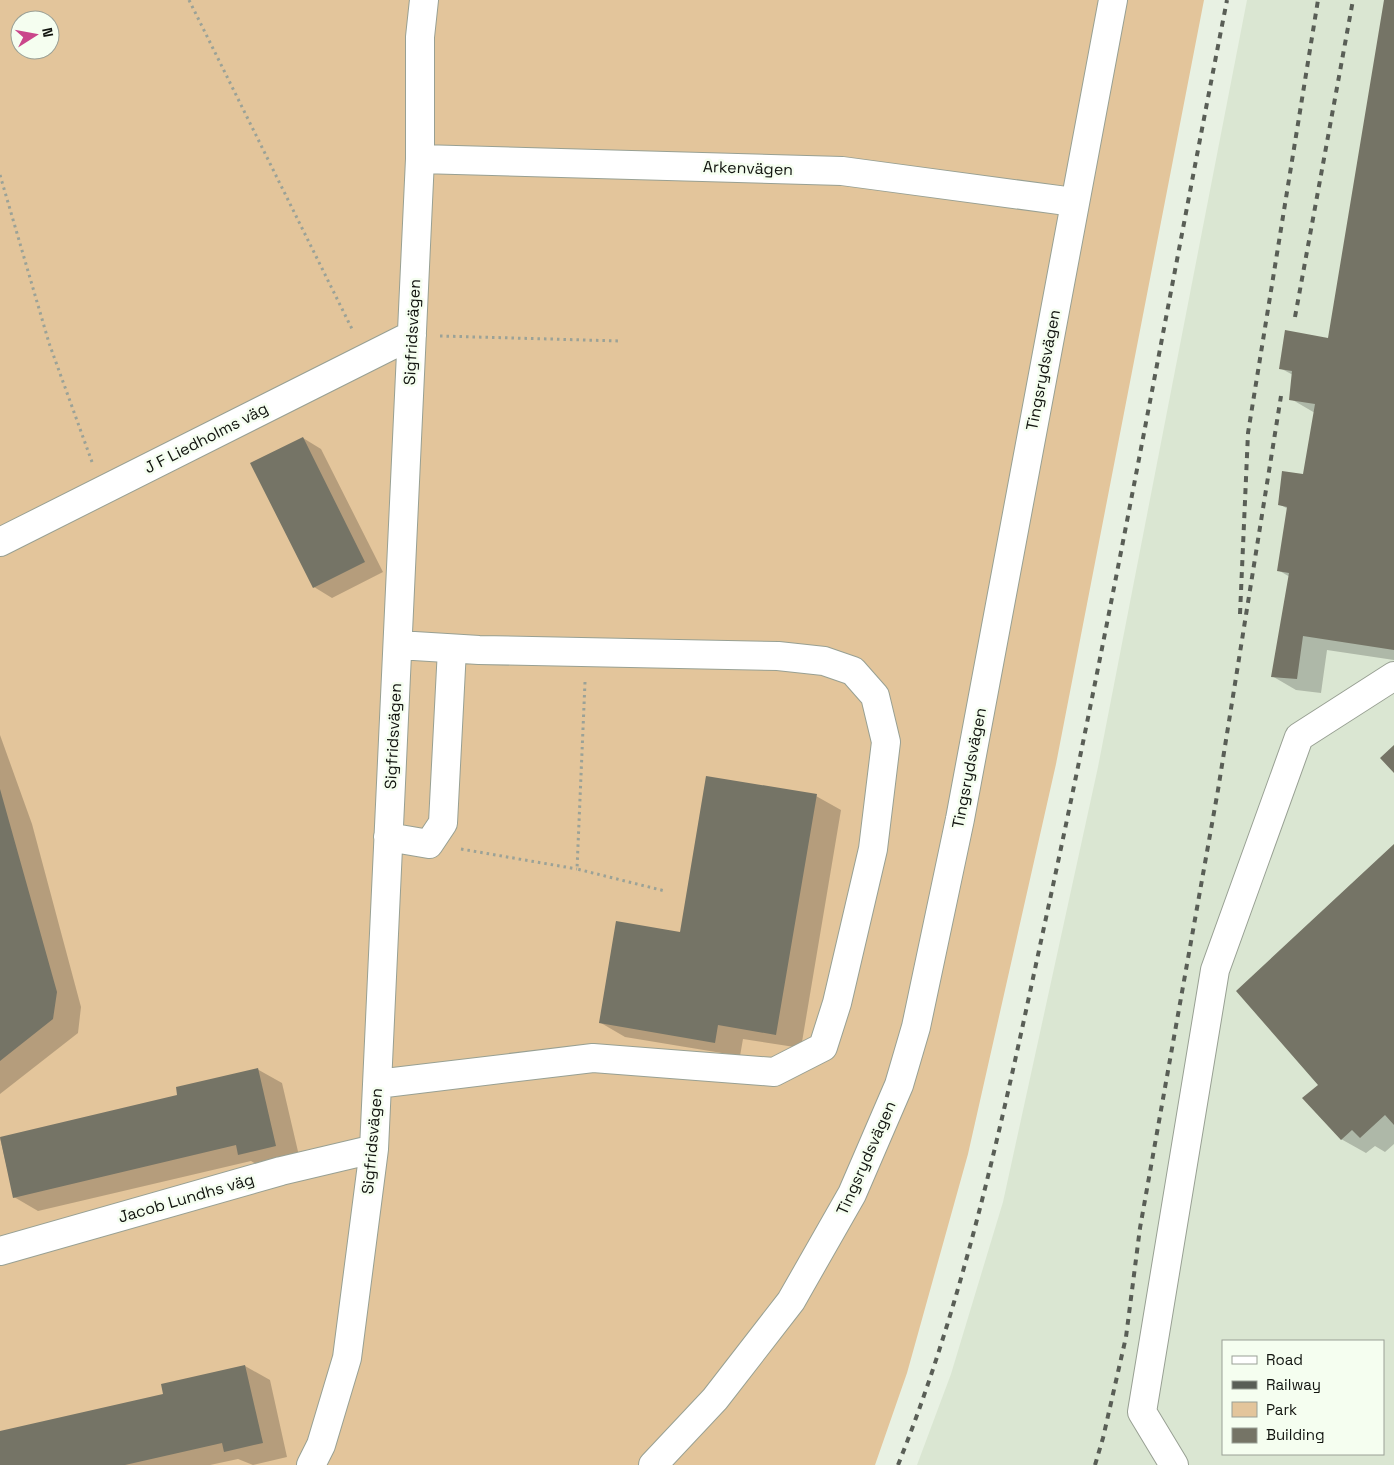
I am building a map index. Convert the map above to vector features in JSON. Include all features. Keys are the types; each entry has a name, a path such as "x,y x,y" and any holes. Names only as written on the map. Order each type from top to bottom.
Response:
{"street":[{"name":"Sigfridsvägen","path":"311,1465 321,1445 347,1358 374,1149 420,159 420,38 424,0"},
{"name":"Tingsrydsvägen","path":"653,1465 715,1398 791,1300 852,1194 899,1085 916,1027 960,819 1113,0"},
{"name":"Arkenvägen","path":"420,159 842,171 1074,202"},
{"name":"J F Liedholms väg","path":"0,542 412,335"},
{"path":"377,1084 593,1058 774,1072 823,1048 838,1003 873,849 886,742 875,696 852,671 824,661 778,656 452,649 398,645"},
{"path":"388,837 430,844 443,823 452,649"},
{"path":"1174,1465 1142,1412 1215,970 1299,737 1394,676"},
{"name":"Jacob Lundhs väg","path":"0,1251 281,1171 374,1149"}],"path":[{"path":"189,0 367,358"},
{"path":"0,175 49,342 102,490"},
{"path":"412,335 621,341"},
{"path":"577,869 587,651"},
{"path":"430,844 577,869 665,890"}],"shaded area":[{"path":"1247,0 1394,0 1394,1465 917,1465 951,1374 1003,1202 1098,767"}],"green space":[{"path":"0,0 1204,0 1056,764 968,1154 907,1373 875,1465 0,1465"}],"building":[{"path":"1384,0 1394,0 1394,650 1303,636 1297,679 1271,677 1289,573 1277,571 1287,507 1278,505 1282,471 1303,474 1315,404 1289,400 1292,371 1279,369 1285,330 1328,338"},
{"path":"303,437 365,562 313,588 250,463"},
{"path":"1394,745 1394,773 1380,758"},
{"path":"706,776 817,794 776,1035 718,1025 715,1043 599,1023 616,921 680,932"},
{"path":"0,789 57,992 53,1019 0,1061"},
{"path":"1394,844 1394,1125 1385,1115 1360,1138 1352,1130 1341,1140 1302,1098 1318,1085 1236,991"},
{"path":"258,1068 276,1146 238,1155 236,1145 13,1198 0,1137 177,1095 176,1087"},
{"path":"245,1365 263,1443 224,1452 222,1443 125,1465 0,1465 0,1431 163,1394 161,1384"}],"railway":[{"path":"898,1465 923,1397 967,1258 1018,1046 1096,679 1227,0"},
{"path":"1240,614 1248,433 1318,0"},
{"path":"1295,317 1353,0"},
{"path":"1095,1465 1126,1337 1140,1228 1218,790 1281,396"}]}
